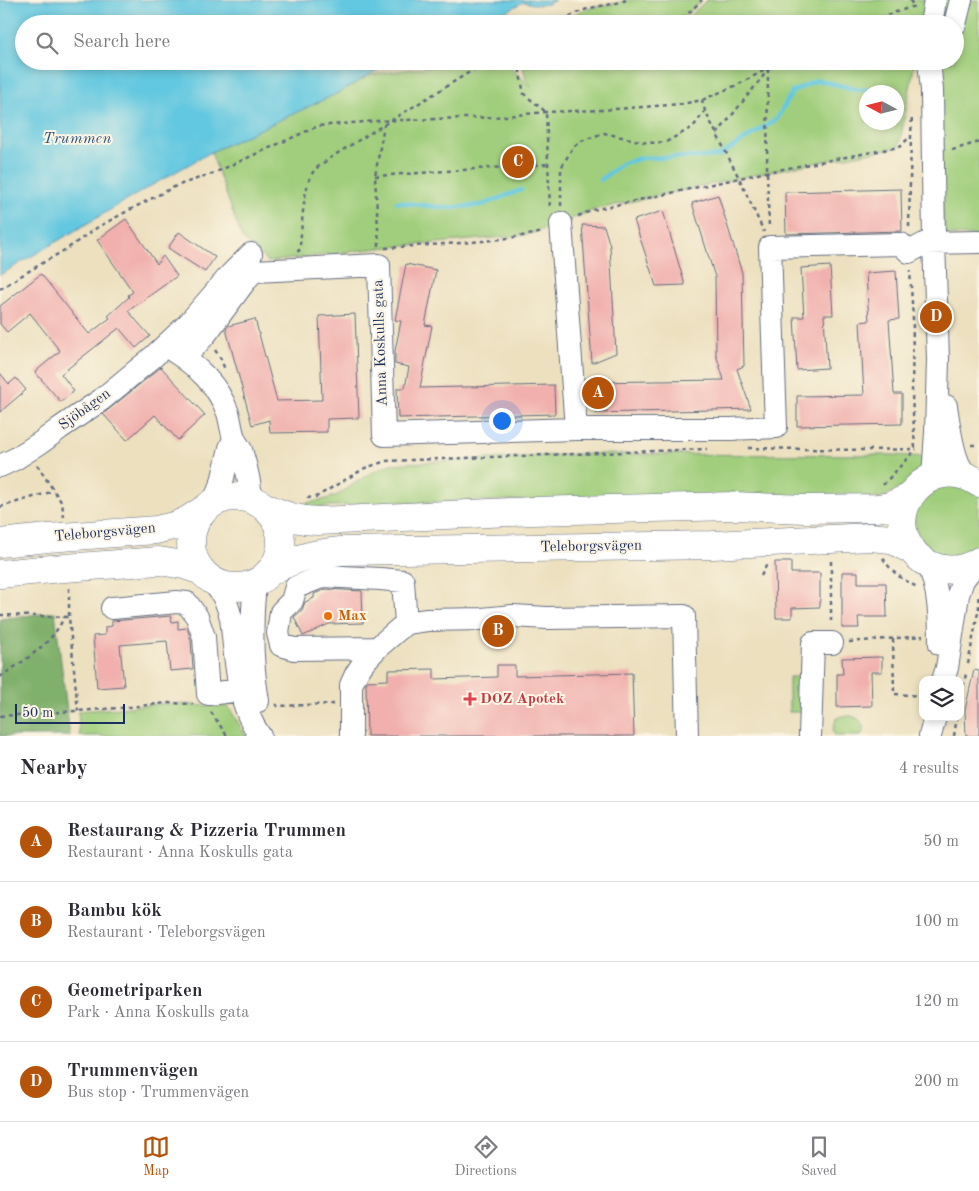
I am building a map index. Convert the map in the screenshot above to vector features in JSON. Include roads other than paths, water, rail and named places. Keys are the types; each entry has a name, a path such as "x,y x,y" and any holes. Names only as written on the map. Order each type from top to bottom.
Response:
{"main road":[{"path":"920,558 906,539 903,525 904,511 909,498 920,486 933,477 951,474 974,480"},
{"path":"258,503 272,514 281,539 281,548 275,565 262,577 248,585 233,586 219,583 205,573 198,564 193,551 192,536 197,521 209,507 226,498 243,497 258,503 288,517 307,521 319,521 542,510 734,506 805,509 878,508 890,506 909,498"},
{"name":"Teleborgsvägen","path":"0,543 156,530 177,525 209,507"},
{"name":"Teleborgsvägen","path":"262,577 287,562 314,554 341,551 713,545 870,537 895,540 939,569 959,570 977,563"},
{"name":"Teleborgsvägen","path":"0,574 159,561 178,564 205,573"}],"street":[{"path":"957,15 961,0"},
{"path":"930,70 932,90 938,359 933,477"},
{"path":"932,90 937,70"},
{"path":"556,217 576,429"},
{"path":"934,242 979,242"},
{"name":"Anna Koskulls gata","path":"184,358 205,335 249,276 255,271 379,265 384,435 576,429 776,427 770,247 900,244 909,252 926,243 934,242"},
{"name":"Sjöbågen","path":"0,466 43,442 101,400 165,346 188,324 251,254"},
{"path":"165,346 198,369 219,392 231,421 234,439 240,448 251,490 258,503"},
{"path":"938,359 949,429 956,454 961,468 974,480"},
{"path":"209,507 221,486 234,439"},
{"path":"920,558 933,575 938,602 941,676"},
{"path":"943,676 947,668 960,587 968,572 977,563"},
{"path":"205,573 224,596 256,693 265,736"},
{"path":"378,648 294,649 281,645 278,633 281,612 292,601 296,587 324,576 403,581 406,623"},
{"path":"260,736 249,717 256,693 252,633 262,577"},
{"path":"112,608 176,602 187,603 198,617 204,638 208,694 256,693"},
{"path":"351,736 351,685 356,674 364,662 406,623 426,620 482,619 513,616 547,618 684,616 687,736"},
{"path":"810,732 813,643 832,643"},
{"path":"930,736 933,721"}],"water":[{"name":"Trummen","path":"0,0 555,0 548,4 538,5 523,2 502,15 15,15 15,70 378,70 338,93 211,152 0,275"}],"waterway":[{"path":"600,180 623,163 642,158 719,156 777,119 792,92 817,80 859,90"},
{"path":"397,202 447,208 482,205 521,190"}],"place":[{"name":"Geometriparken","path":"518,162"},
{"name":"Trummenvägen","path":"936,317"},
{"name":"Restaurang & Pizzeria Trummen","path":"598,393"},
{"name":"Max","path":"328,616"},
{"name":"Bambu kök","path":"498,631"},
{"name":"DOZ Apotek","path":"470,699"}]}
